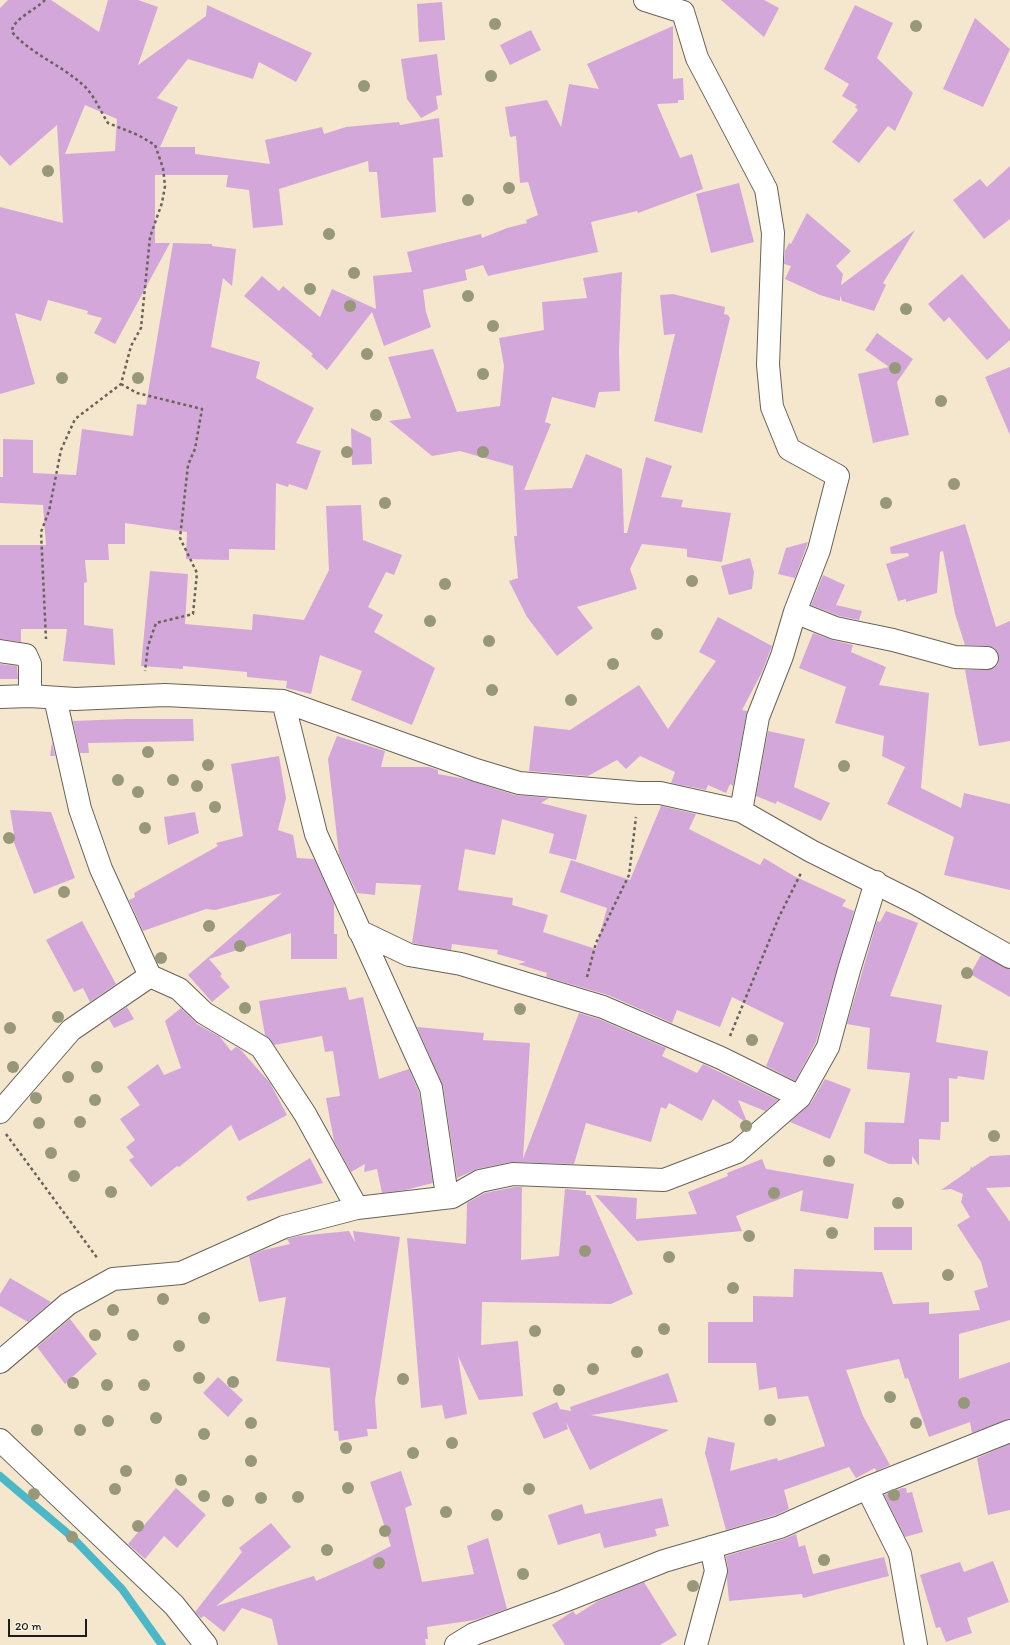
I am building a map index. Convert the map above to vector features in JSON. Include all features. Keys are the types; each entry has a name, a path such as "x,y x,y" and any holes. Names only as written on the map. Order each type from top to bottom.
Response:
{"street":[{"path":"645,0 683,12 697,58 766,189 773,233 768,365 772,407 789,449 838,476 819,550 796,612 782,656 758,717 741,810"},
{"path":"796,612 835,628 893,640 955,657 987,658"},
{"path":"0,650 26,655 30,664 30,696"},
{"path":"0,697 30,696 75,699 142,696 283,701 476,770 519,783 639,793 660,793 741,810 811,851 876,882 1010,957"},
{"path":"55,698 80,809 101,869 150,976 178,989 204,1013 261,1047 305,1114 358,1208"},
{"path":"283,701 316,834 431,1088 446,1189 452,1196"},
{"path":"0,1362 68,1304 113,1279 181,1273 284,1228 358,1208 452,1196 480,1181 513,1174 664,1180 737,1152 800,1097 828,1047 849,970 876,882"},
{"path":"359,931 409,955 461,964 604,1007 721,1058 800,1097"},
{"path":"2,1122 71,1030 150,976"},
{"path":"456,1645 474,1634 564,1601 664,1561 780,1527 867,1488 1010,1431"},
{"path":"0,1440 174,1605 206,1645"},
{"path":"867,1488 900,1554 916,1645"},
{"path":"696,1645 716,1571 711,1547"}],"path":[{"path":"45,0 35,10 15,22 12,32 26,44 83,84 94,96 108,123 138,135 155,145 163,168 165,186 162,203 150,237 141,328 131,346 122,384 75,419 61,450 49,511 41,532 46,644"},
{"path":"122,384 137,393 202,409 195,449 188,465 180,538 197,573 193,614 156,623 148,646 142,696"},
{"path":"581,1000 596,943 629,875 639,793"},
{"path":"721,1058 779,917 811,851"},
{"path":"2,1122 113,1279"}],"building":[{"path":"8,0 51,0 99,32 108,0 138,0 158,7 138,65 206,16 207,5 312,53 296,82 259,62 253,79 188,59 157,98 178,107 160,147 195,147 195,154 270,164 265,140 322,127 324,134 346,127 399,122 400,125 439,118 443,157 433,158 436,212 381,218 377,172 369,172 368,161 279,189 283,225 253,228 249,190 226,187 228,175 155,175 155,243 170,243 115,344 94,333 102,318 87,314 88,311 48,300 41,321 15,313 35,384 0,394 0,207 63,223 57,125 10,166 0,155 0,8","holes":["85,105 117,119 115,151 65,154"]},
{"path":"721,0 764,0 779,8 764,37"},
{"path":"442,2 445,40 419,42 417,4"},
{"path":"855,5 893,23 877,58 913,93 895,131 888,126 859,163 832,142 858,110 855,107 857,105 842,96 849,84 824,69"},
{"path":"975,18 1010,49 983,107 943,89"},
{"path":"673,26 673,79 683,78 684,100 678,100 678,103 657,104 680,158 692,154 703,189 638,213 637,211 591,222 598,252 488,276 483,265 465,270 467,280 423,290 426,312 431,327 384,346 372,312 327,370 311,356 313,354 244,296 262,276 279,291 283,286 320,317 332,289 376,309 373,276 412,272 407,252 481,234 482,238 507,228 527,223 526,220 538,215 528,182 520,183 516,136 510,137 505,107 547,100 561,127 569,84 599,89 587,64"},
{"path":"531,30 541,50 510,65 500,45"},
{"path":"437,54 442,95 436,96 438,109 421,118 407,99 401,59"},
{"path":"1010,166 1010,219 984,239 953,200 980,179 987,187"},
{"path":"739,183 754,242 711,253 696,194"},
{"path":"807,213 851,251 836,266 843,274 841,285 915,230 883,283 886,285 874,311 842,301 840,295 840,301 820,295 785,279 791,266 784,264 785,251 789,243 791,244"},
{"path":"173,243 212,244 212,246 236,249 232,286 223,278 211,347 260,362 256,378 314,408 296,443 321,451 307,490 289,484 288,487 276,483 275,550 229,549 229,560 186,559 187,532 125,523 125,544 108,544 109,560 85,560 87,582 84,583 84,625 113,629 115,665 63,661 67,629 21,629 21,642 0,639 0,545 46,545 43,505 0,503 0,477 3,477 3,439 33,440 33,473 76,475 82,429 133,436 137,404 146,405"},
{"path":"622,272 619,351 620,391 599,392 595,408 552,397 545,422 551,424 524,490 572,488 586,454 622,469 624,533 627,533 646,457 672,466 661,497 683,500 681,507 731,513 722,562 687,557 687,549 642,544 630,569 637,589 577,607 593,628 557,656 527,617 509,581 518,578 514,536 517,536 513,466 460,451 432,456 389,421 411,418 388,357 433,349 457,412 500,406 504,366 499,338 544,330 542,302 587,298 583,278"},
{"path":"962,274 1010,330 1010,340 987,360 949,317 944,322 928,304"},
{"path":"673,294 725,307 724,314 728,315 730,318 702,433 654,421 675,334 664,335 660,295"},
{"path":"877,333 913,359 897,382 909,435 873,443 858,374 889,367 865,350"},
{"path":"1010,367 1010,435 985,377"},
{"path":"351,428 371,438 372,464 352,465"},
{"path":"361,505 363,540 402,555 394,575 386,572 368,607 383,615 374,632 435,668 412,725 351,700 362,671 320,655 311,694 286,688 287,681 247,677 247,672 183,666 183,669 141,666 150,571 188,574 185,624 252,630 253,614 304,620 329,570 326,506"},
{"path":"965,524 996,627 1010,621 1010,741 979,746 965,670 993,669 998,664 998,652 994,648 988,646 965,645 955,614 943,551 940,552 937,593 906,602 906,599 898,601 886,564 909,556 908,553 891,554 890,547"},
{"path":"808,542 795,578 778,574 786,548"},
{"path":"750,558 754,572 752,589 729,595 721,566"},
{"path":"823,575 845,585 836,605 862,611 859,620 839,616 811,605"},
{"path":"718,617 772,646 762,672 742,710 747,711 733,786 730,784 726,793 708,785 706,790 671,783 675,772 640,756 626,769 617,760 588,776 529,771 534,726 570,730 639,685 668,729 716,661 699,652"},
{"path":"813,633 832,640 853,645 851,652 886,667 879,685 929,693 921,788 961,808 964,793 1010,804 1010,890 944,875 954,837 887,804 905,767 882,756 884,736 835,723 846,687 799,668"},
{"path":"0,664 17,666 18,679 0,679"},
{"path":"193,719 194,741 88,743 89,753 80,753 73,721"},
{"path":"768,731 805,739 794,787 830,803 821,821 777,801 776,804 756,796"},
{"path":"337,736 385,751 381,767 429,767 438,770 438,774 465,779 515,795 549,798 541,803 587,815 576,860 549,853 554,834 502,819 495,855 465,849 458,890 513,898 512,905 548,915 543,932 596,949 607,908 560,892 571,860 630,880 661,806 696,814 689,829 760,865 764,858 794,876 846,900 842,906 854,911 816,1042 795,1081 766,1066 784,1023 732,997 720,1027 677,1010 672,1023 608,995 546,977 547,973 518,964 526,962 497,954 498,950 452,944 451,950 412,943 421,885 376,883 375,895 357,893 339,855 328,759"},
{"path":"52,742 55,756 50,756"},
{"path":"279,756 286,798 278,830 293,835 297,858 314,859 334,903 334,934 337,934 337,959 291,959 291,933 209,959 222,974 220,976 230,987 212,1002 188,975 282,893 215,910 206,909 143,931 129,900 135,897 134,893 218,846 216,843 243,836 231,764"},
{"path":"10,810 51,812 75,878 34,894 11,835 14,834"},
{"path":"195,812 199,833 168,845 164,817"},
{"path":"886,911 918,923 890,996 942,1005 936,1042 988,1051 984,1080 958,1076 957,1079 949,1078 949,1122 941,1122 940,1140 919,1139 919,1166 912,1156 912,1164 889,1164 864,1153 865,1122 904,1123 910,1073 867,1069 870,1028 847,1024 877,921 880,922"},
{"path":"82,921 116,984 90,1002 83,988 74,992 46,940"},
{"path":"981,955 1010,969 1010,997 970,974"},
{"path":"346,987 349,1000 363,997 379,1079 409,1069 419,1092 433,1183 405,1190 382,1193 377,1169 364,1172 365,1164 351,1172 334,1141 326,1098 340,1096 333,1051 325,1052 322,1036 274,1045 265,1035 259,1001"},
{"path":"127,1007 134,1019 114,1028 109,1019"},
{"path":"181,1008 197,1024 220,1037 231,1051 236,1047 240,1049 270,1083 287,1115 239,1141 231,1125 179,1167 177,1166 151,1187 129,1160 134,1157 126,1147 135,1140 120,1119 140,1105 127,1087 158,1064 164,1075 181,1068 165,1021"},
{"path":"579,1013 599,1019 666,1048 662,1056 697,1073 703,1064 778,1100 765,1111 738,1100 748,1124 713,1099 702,1121 669,1103 666,1109 661,1107 651,1142 586,1123 574,1164 511,1162 477,1169 457,1178 443,1086 417,1027 484,1033 483,1040 530,1043 523,1159"},
{"path":"825,1079 851,1089 830,1139 790,1122 811,1103"},
{"path":"1010,1155 1010,1187 986,1188 1010,1222 1010,1320 959,1334 959,1379 1010,1362 1010,1419 972,1433 970,1422 929,1437 908,1378 905,1379 899,1359 846,1370 863,1416 890,1465 876,1471 875,1468 856,1478 849,1467 784,1490 789,1509 776,1515 726,1530 705,1453 708,1437 735,1443 730,1471 777,1458 778,1461 825,1446 808,1396 778,1399 776,1387 759,1390 756,1363 708,1363 708,1322 753,1322 753,1296 793,1297 794,1269 882,1272 893,1304 929,1302 929,1314 980,1310 974,1291 988,1287 981,1262 957,1225 970,1217 961,1202 963,1194 951,1189 941,1190 970,1170 971,1166 972,1168 990,1156"},
{"path":"310,1158 323,1183 248,1201 246,1197"},
{"path":"762,1159 766,1169 854,1184 848,1219 800,1211 803,1190 736,1216 742,1231 637,1241 595,1195 637,1198 636,1219 697,1214 688,1192 728,1176 727,1173"},
{"path":"514,1187 522,1187 521,1260 559,1256 565,1189 586,1191 586,1195 590,1195 633,1294 611,1304 482,1302 481,1345 518,1341 523,1396 479,1400 458,1356 467,1414 445,1419 442,1405 421,1408 407,1238 466,1244 467,1203 485,1193"},
{"path":"874,1227 912,1227 912,1250 874,1250"},
{"path":"349,1231 355,1242 353,1231 400,1237 375,1400 377,1429 367,1429 368,1436 339,1441 338,1431 334,1431 330,1368 276,1361 286,1297 259,1302 249,1256 264,1250 290,1244 287,1239 299,1236"},
{"path":"10,1278 51,1302 28,1322 0,1306 0,1294"},
{"path":"70,1319 97,1354 65,1384 37,1347"},
{"path":"668,1373 678,1402 591,1415 669,1430 590,1470 566,1422 568,1429 544,1439 532,1413 557,1402 560,1409 571,1411 570,1407"},
{"path":"218,1377 243,1400 228,1417 203,1393"},
{"path":"1010,1444 1010,1510 988,1515 977,1458"},
{"path":"401,1471 412,1505 405,1508 422,1582 474,1574 467,1546 488,1538 507,1609 475,1620 427,1627 428,1639 425,1639 426,1645 278,1645 272,1619 242,1608 224,1632 204,1616 201,1618 195,1612 242,1552 239,1548 271,1523 291,1547 216,1606 314,1576 316,1581 362,1561 391,1546 370,1482"},
{"path":"176,1488 206,1515 177,1548 164,1536 145,1559 128,1544"},
{"path":"902,1488 906,1488 907,1493 912,1492 923,1532 905,1537 884,1495"},
{"path":"662,1498 669,1526 655,1529 657,1536 604,1548 600,1533 558,1545 548,1515 582,1504 585,1514"},
{"path":"796,1534 799,1547 805,1545 813,1574 884,1557 889,1576 803,1598 802,1594 729,1601 726,1556"},
{"path":"993,1561 1009,1602 967,1618 972,1633 946,1642 940,1627 936,1628 920,1575 960,1562 964,1572"},
{"path":"644,1582 677,1635 660,1645 565,1645 552,1625 573,1611 576,1615 598,1601"}],"waterway":[{"path":"0,1476 72,1537 122,1589 162,1645"}]}
